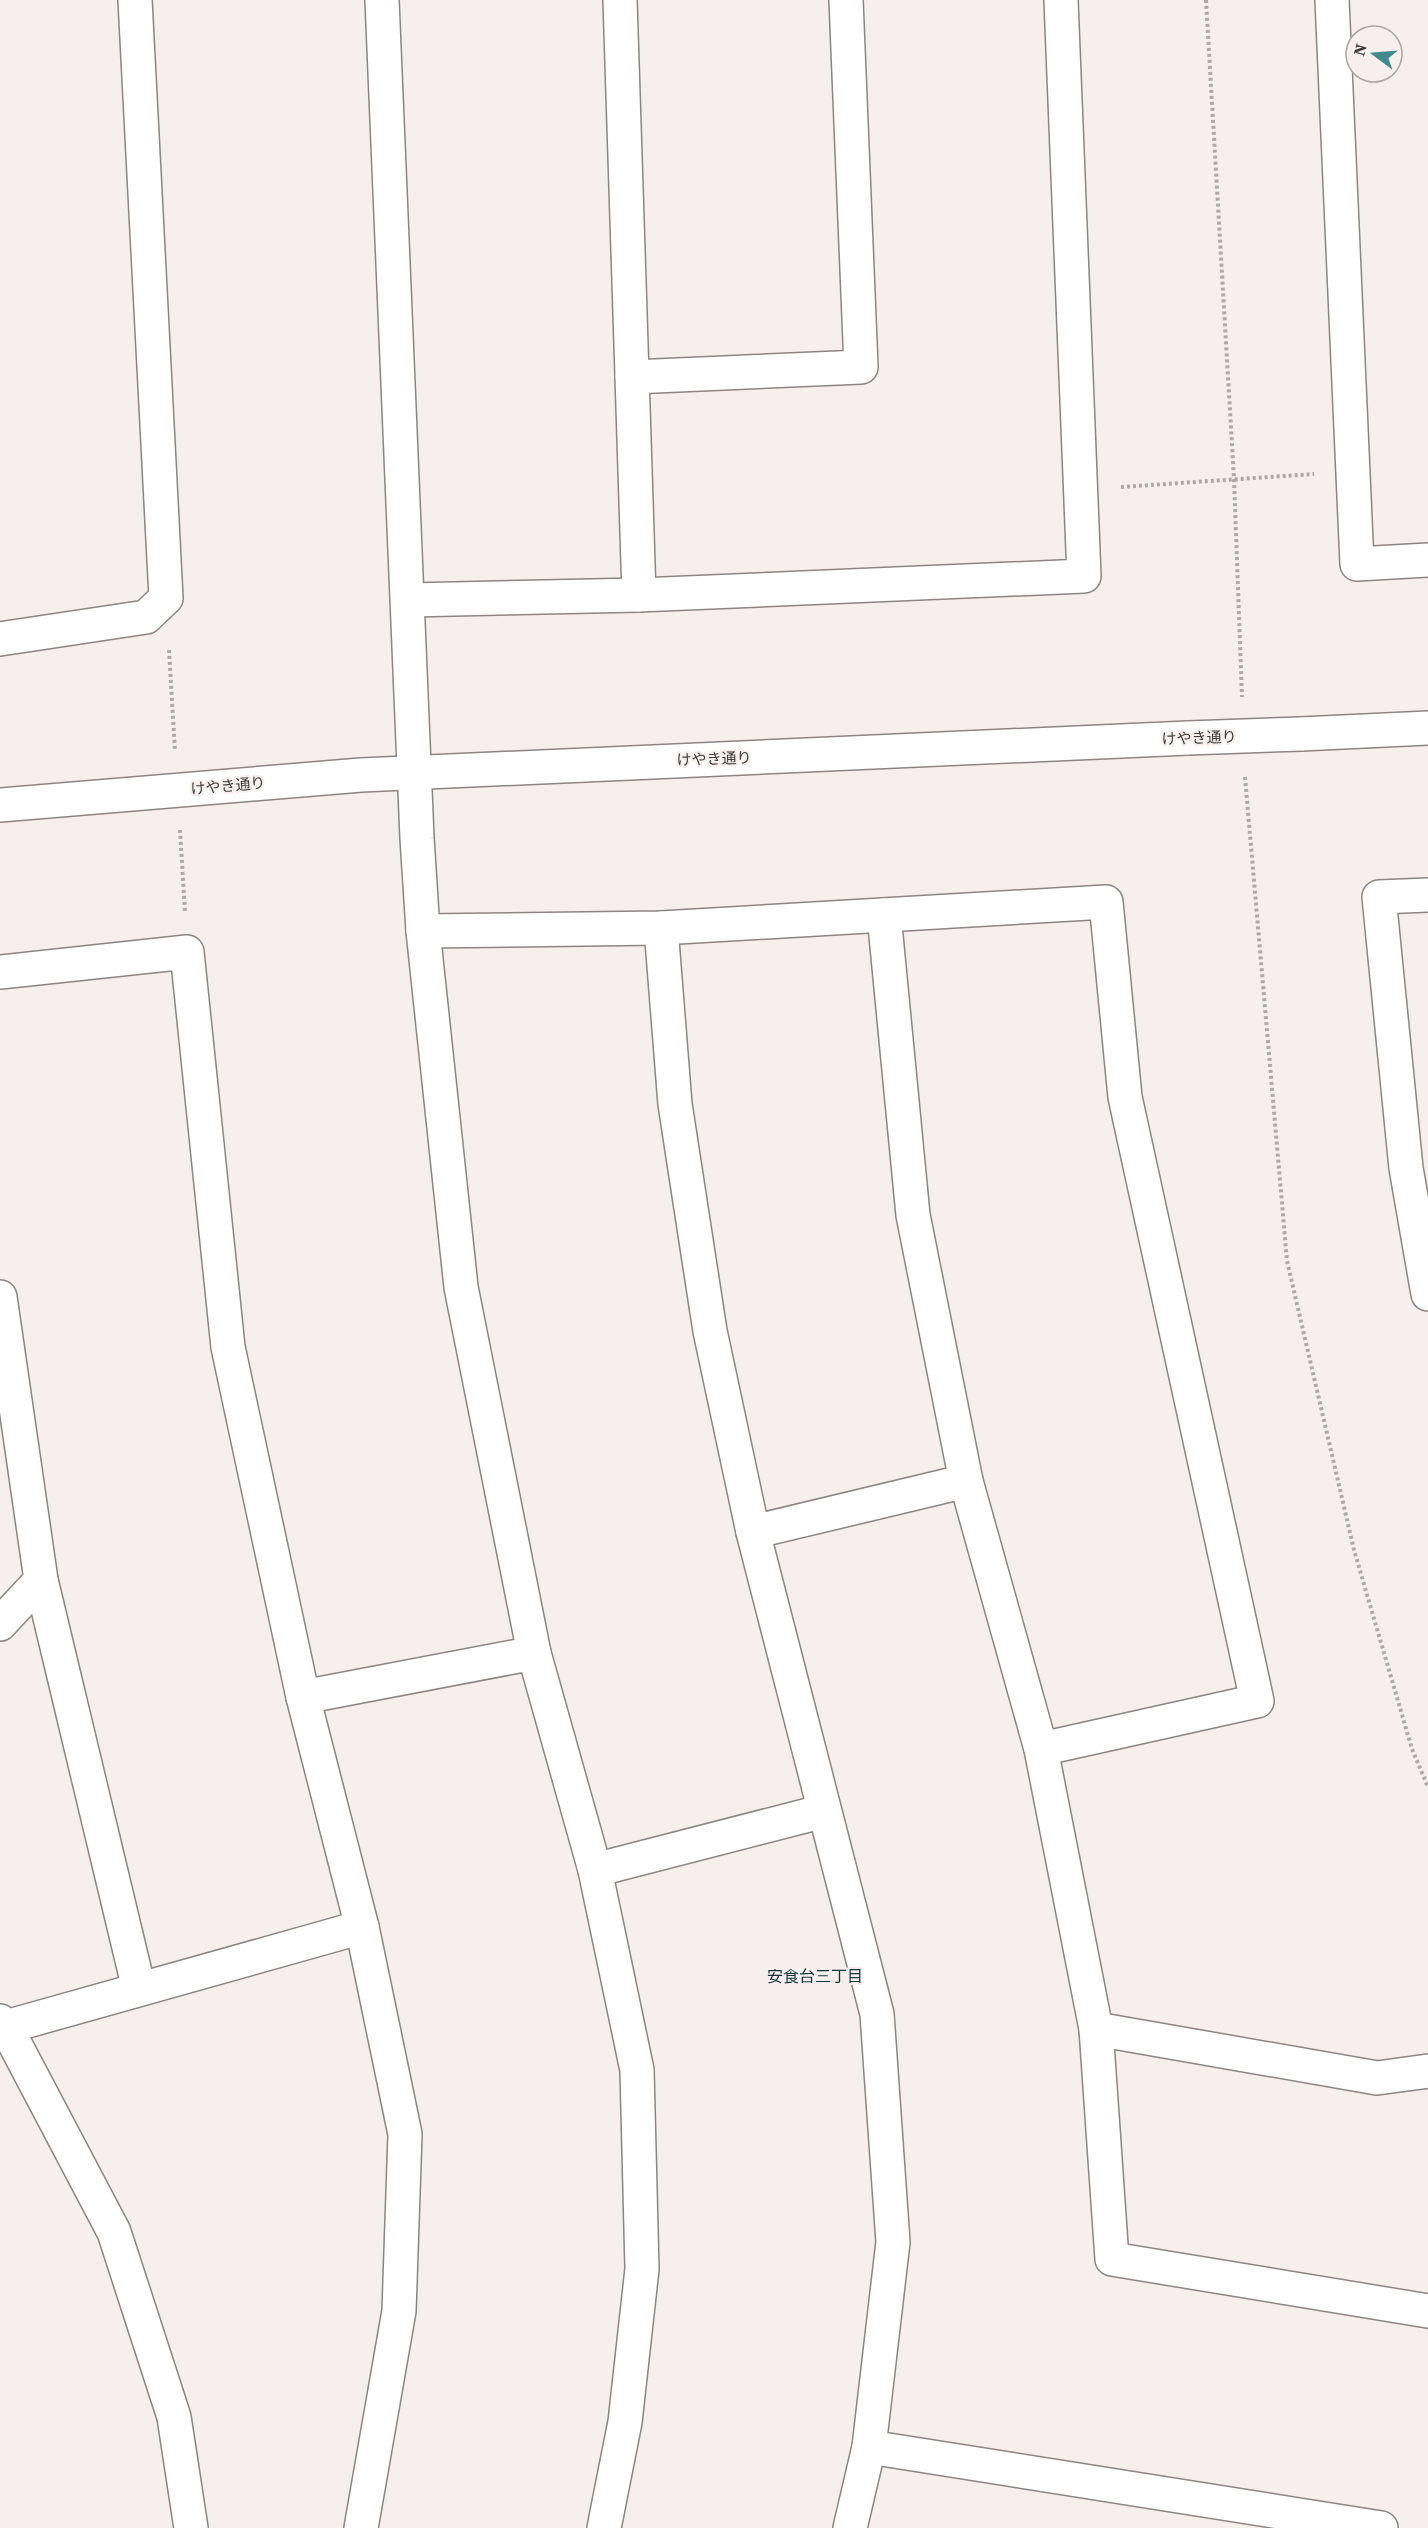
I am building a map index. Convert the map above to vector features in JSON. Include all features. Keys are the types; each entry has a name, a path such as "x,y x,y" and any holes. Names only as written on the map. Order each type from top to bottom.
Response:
{"street":[{"path":"0,639 146,617 166,597 135,0"},
{"path":"382,0 423,931 461,1287 534,1653 595,1870 637,2070 642,2269 625,2422 604,2528"},
{"path":"620,0 639,596"},
{"path":"632,377 861,367 846,0"},
{"path":"409,600 639,596 1084,576 1061,0"},
{"path":"1332,0 1357,564 1428,560"},
{"name":"けやき通り","path":"0,805 415,772 1428,728"},
{"path":"1428,895 1379,897 1406,1168 1428,1294"},
{"path":"423,931 661,928 1106,902 1125,1097 1257,1701 1041,1749"},
{"path":"884,915 913,1215 966,1481 1041,1749 1096,2029 1112,2259 1428,2311"},
{"path":"661,928 675,1104 708,1319 753,1532 877,2014 893,2242 869,2447 850,2528"},
{"path":"0,972 187,952 228,1347 303,1697 362,1927 405,2134 399,2311 361,2528"},
{"path":"0,1297 41,1580 139,1989"},
{"path":"753,1532 966,1481"},
{"path":"0,1624 41,1580"},
{"path":"303,1697 534,1653"},
{"path":"595,1870 824,1811"},
{"path":"191,2528 174,2417 114,2232 3,2024 362,1927"},
{"path":"1096,2029 1377,2078 1428,2071"},
{"path":"869,2447 1381,2528"}],"path":[{"path":"1206,0 1234,479 1242,702"},
{"path":"1080,490 1354,471"},
{"path":"1245,772 1287,1261 1354,1550 1412,1749 1428,1787"}],"district":[{"name":"安食台三丁目","path":"815,1976"}]}
